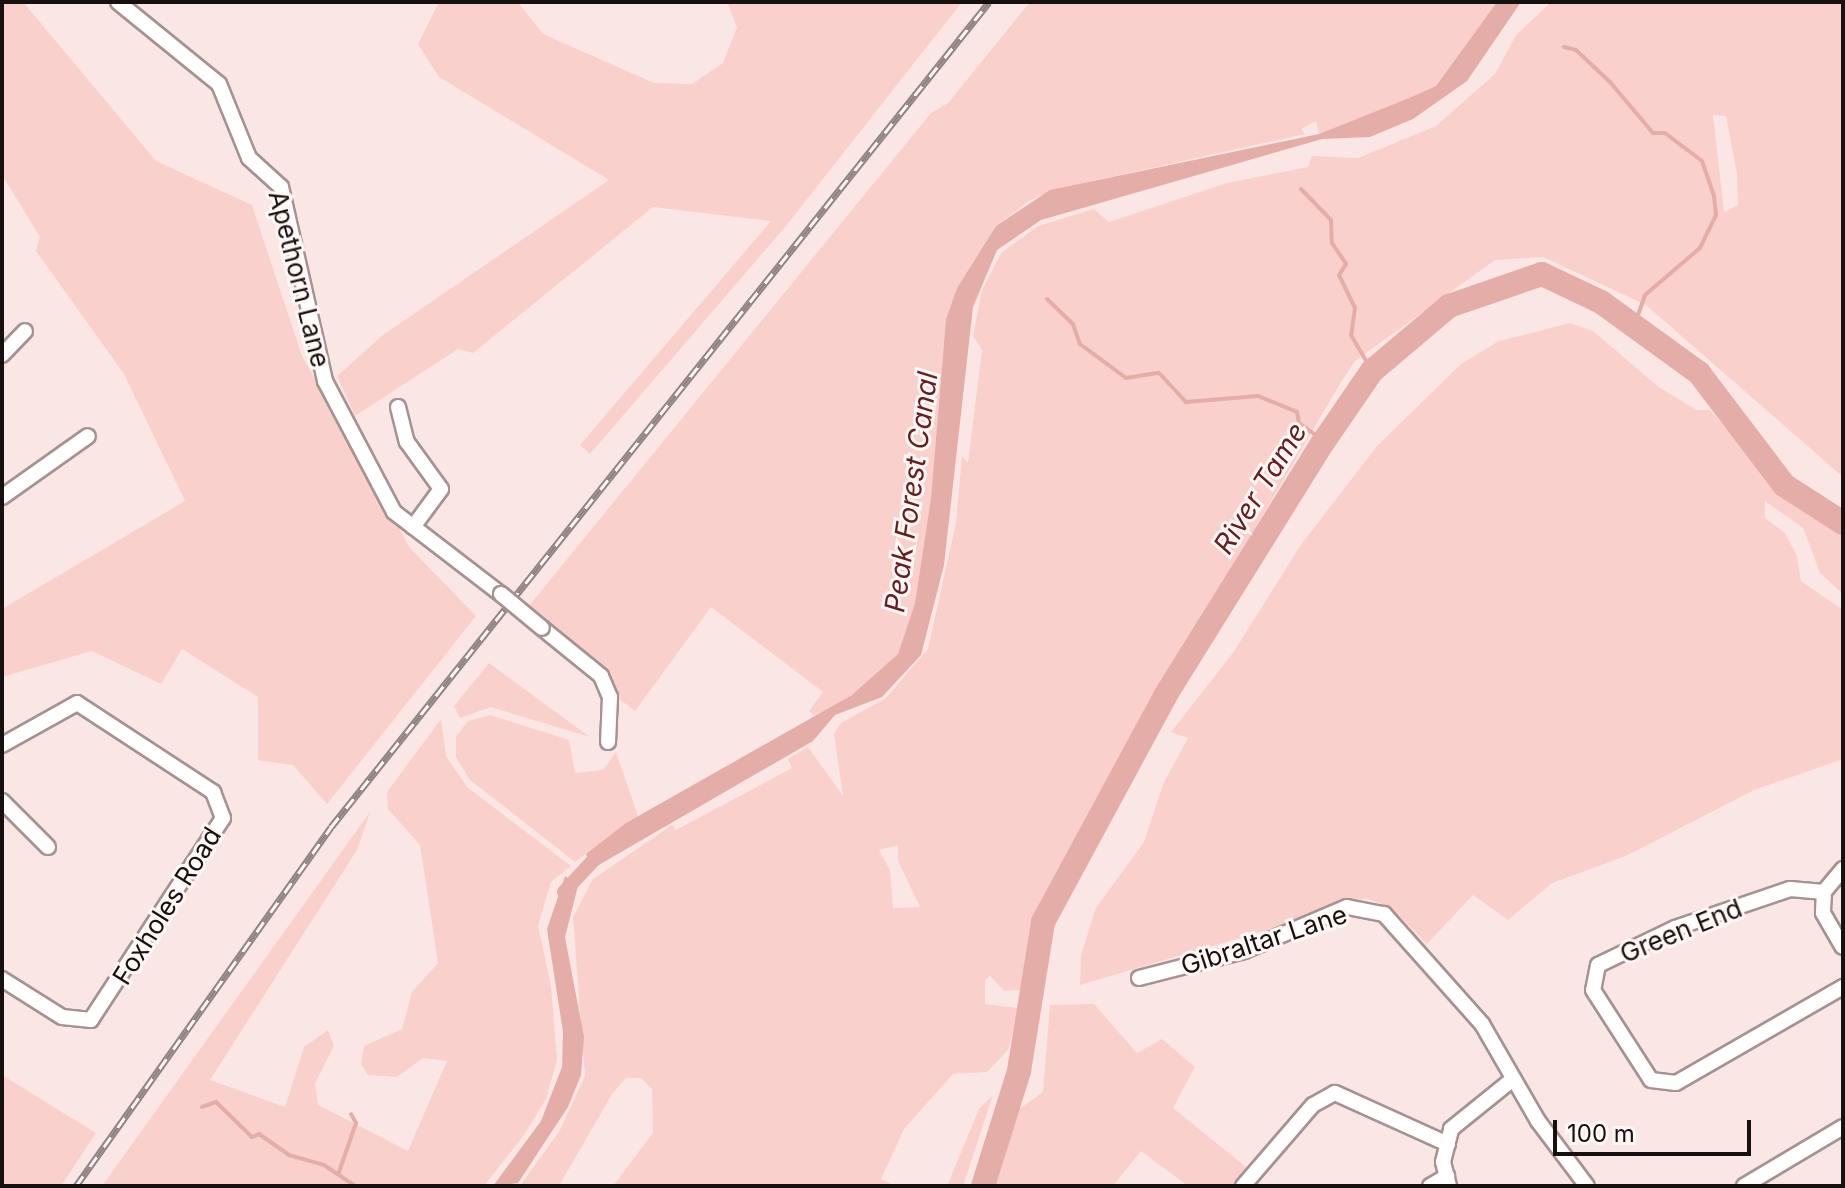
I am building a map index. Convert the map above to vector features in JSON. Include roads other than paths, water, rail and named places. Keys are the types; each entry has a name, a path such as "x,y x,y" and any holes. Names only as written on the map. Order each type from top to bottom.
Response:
{"street":[{"name":"Apethorn Lane","path":"118,2 219,84 249,158 281,187 325,381 394,512 601,676 610,697 608,742"},
{"path":"2,355 25,331"},
{"path":"398,407 407,442 441,489 413,527"},
{"path":"2,497 88,436"},
{"name":"Foxholes Road","path":"2,745 77,703 213,792 223,818 91,1020 62,1017 2,979"},
{"path":"2,801 48,847"},
{"path":"1843,869 1824,892 1823,913 1843,947"},
{"name":"Green End","path":"1824,892 1790,889 1675,928 1598,965 1593,990 1651,1080 1676,1083 1843,987"},
{"name":"Gibraltar Lane","path":"1139,978 1244,951 1347,907 1384,914 1457,991 1587,1186"},
{"path":"1430,1186 1448,1181 1451,1129 1471,1109 1513,1079"},
{"path":"1243,1186 1313,1105 1335,1093 1448,1144"},
{"path":"1744,1186 1843,1127"}],"waterway":[{"path":"1564,47 1576,50 1610,82 1653,133 1665,133 1702,161 1714,196 1716,215 1700,248 1645,295 1634,327"},
{"path":"1301,189 1331,220 1332,243 1346,264 1339,275 1355,308 1351,335 1372,371"},
{"name":"River Tame","path":"983,1186 1019,1071 1043,922 1165,696 1324,441 1372,371 1449,306 1542,274 1601,302 1699,373 1784,485 1843,523"},
{"path":"1047,299 1073,324 1080,344 1126,378 1159,373 1186,402 1258,396 1297,412 1299,423 1324,441"},
{"name":"Peak Forest Canal","path":"564,892 601,852"},
{"path":"202,1107 216,1102 252,1137 259,1134 289,1155 324,1165 355,1186"},
{"path":"339,1172 356,1123 351,1114"}],"railway":[{"path":"76,1186 331,827 989,2"}]}
